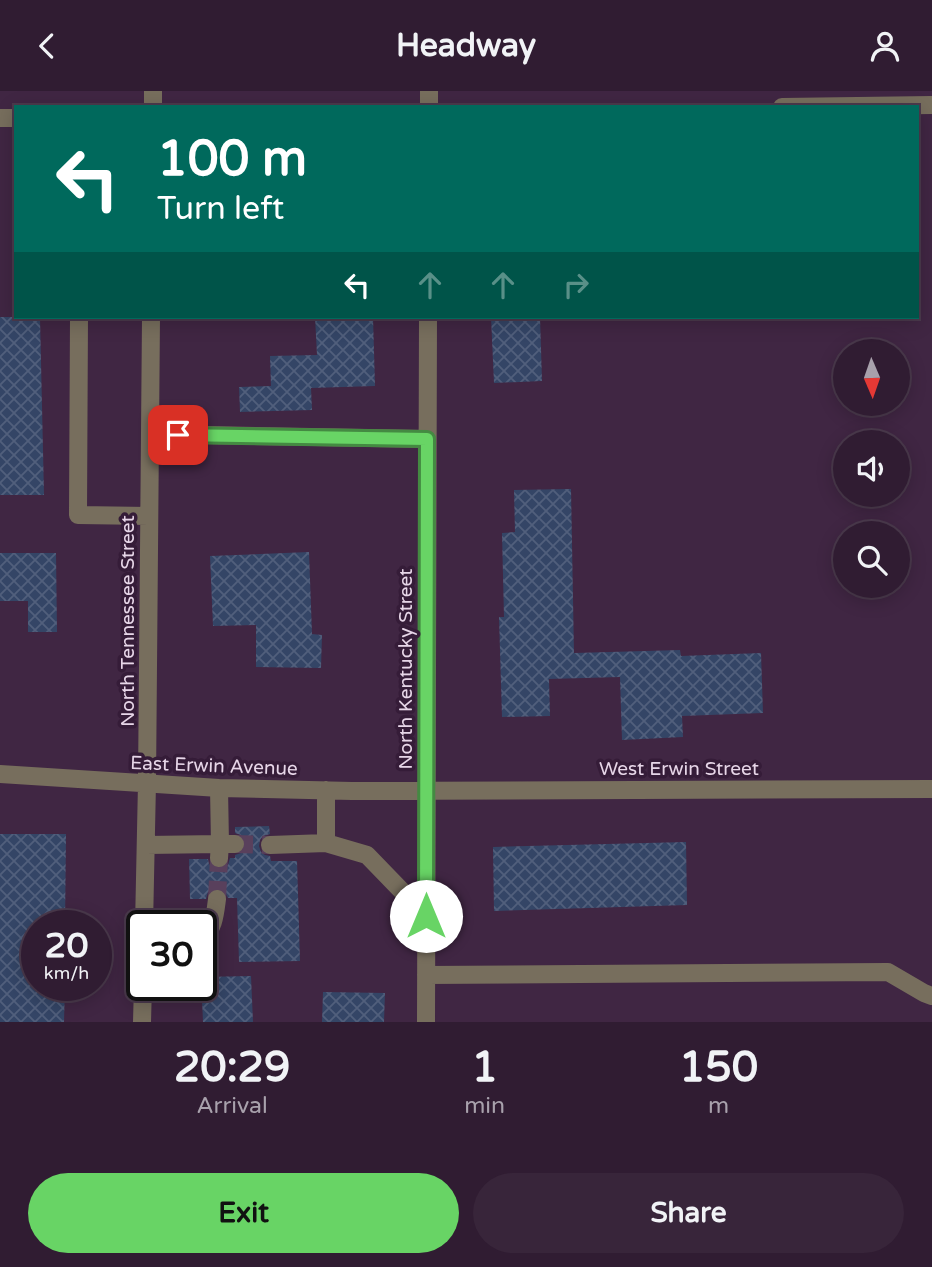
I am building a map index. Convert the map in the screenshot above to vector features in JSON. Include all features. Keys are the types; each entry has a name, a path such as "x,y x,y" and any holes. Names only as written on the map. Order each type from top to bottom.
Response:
{"street":[{"path":"79,319 78,515 149,516"},
{"name":"North Tennessee Street","path":"144,910 151,319"},
{"name":"North Kentucky Street","path":"426,1022 428,319"},
{"path":"150,435 427,439"},
{"name":"East Erwin Avenue","path":"0,775 219,788 426,790"},
{"path":"146,845 225,849 219,788"},
{"name":"West Erwin Street","path":"426,790 932,789"},
{"path":"326,790 326,843"},
{"path":"270,845 326,843 367,855 426,916"},
{"path":"216,910 217,899"},
{"path":"426,975 888,972 932,996"},
{"path":"142,1022 143,1001"}],"building":[{"path":"0,317 40,319 44,495 0,495"},
{"path":"315,319 373,319 375,386 311,388 312,410 240,412 239,387 271,386 270,356 317,355"},
{"path":"491,319 540,319 542,381 494,383"},
{"path":"571,489 574,653 680,650 681,656 761,653 763,713 682,716 683,737 622,740 620,677 549,679 550,716 502,717 499,617 504,617 502,533 515,532 514,490"},
{"path":"309,552 312,634 322,635 321,668 256,667 256,625 213,626 210,556"},
{"path":"0,553 56,553 57,632 28,632 28,601 0,601"},
{"path":"269,826 270,834 260,840 261,852 270,856 271,861 297,861 300,961 239,962 237,898 228,898 224,890 218,888 208,892 206,899 190,899 189,859 208,859 213,868 223,868 228,865 230,858 235,858 235,855 245,849 245,839 235,833 235,827"},
{"path":"0,834 66,834 65,910 21,910 21,1001 65,1001 64,1022 0,1022"},
{"path":"686,842 687,905 494,911 493,847"},
{"path":"251,976 253,1022 203,1022 202,1001 217,1001 217,977"},
{"path":"323,992 385,993 384,1022 322,1022"}],"tunnel":[{"path":"235,844 270,845"},
{"path":"217,899 219,858"}],"route":[{"path":"178,435 427,439 426,916"}]}
